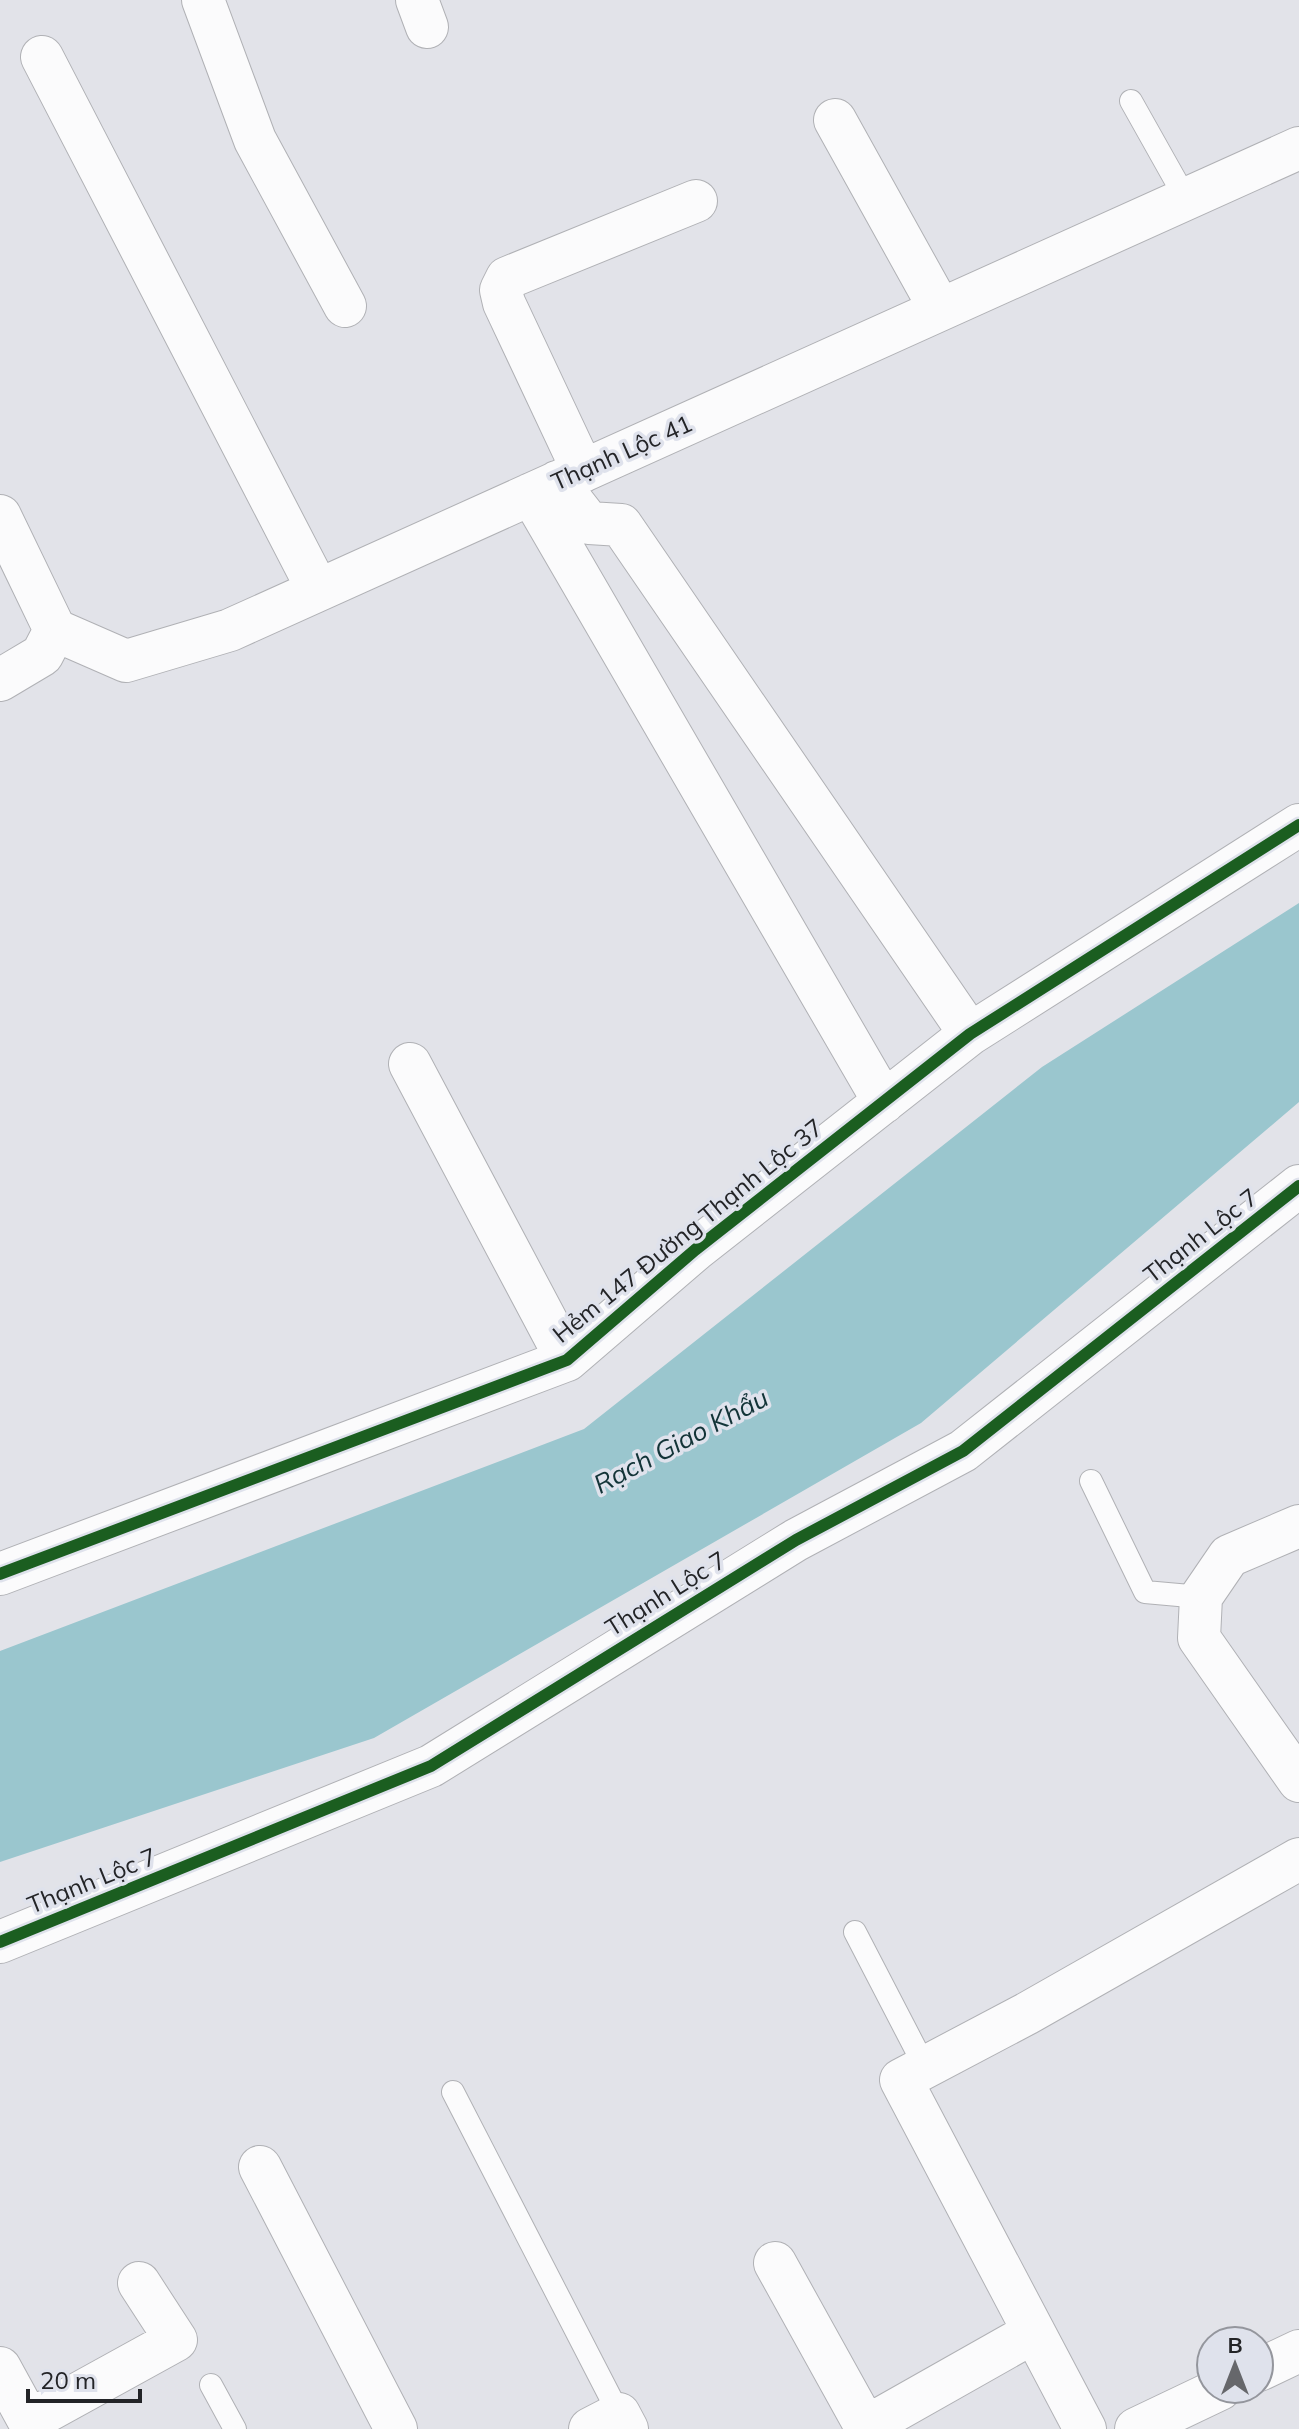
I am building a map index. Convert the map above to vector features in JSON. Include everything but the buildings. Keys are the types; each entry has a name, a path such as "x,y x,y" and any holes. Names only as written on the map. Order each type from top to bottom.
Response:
{"street":[{"path":"203,0 255,140 345,306"},
{"path":"42,57 318,590"},
{"path":"835,120 940,309"},
{"name":"Thạnh Lộc 41","path":"55,630 126,661 230,630 1299,148"},
{"path":"696,201 507,278 501,290 557,482 884,1102"},
{"path":"557,482 589,523 621,525 970,1034"},
{"path":"0,516 55,630 42,655 0,680"},
{"name":"Hẻm 147 Đường Thạnh Lộc 37","path":"0,1574 567,1360 695,1250 970,1034 1299,825"},
{"path":"410,1064 567,1360"},
{"name":"Thạnh Lộc 7","path":"0,1942 431,1766 796,1540 963,1451 1298,1190"},
{"path":"1299,1526 1229,1556 1201,1597 1199,1638 1299,1781"},
{"path":"1085,2429 901,2080 1026,2014 1299,1859"},
{"path":"260,2167 396,2429"},
{"path":"775,2263 866,2428 1034,2332"},
{"path":"0,2368 29,2421 176,2340 139,2283"},
{"path":"1275,2362 1299,2351"},
{"path":"1136,2429 1195,2401"}],"lane":[{"path":"1131,101 1186,199"},
{"path":"1091,1481 1145,1592 1201,1597"},
{"path":"855,1932 925,2067"},
{"path":"453,2092 612,2424"},
{"path":"211,2385 235,2429"}],"water":[{"name":"Rạch Giao Khẩu","path":"1299,903 1299,1102 921,1423 374,1738 0,1862 0,1651 584,1429 1042,1067"}],"cycle path":[{"path":"0,1574 567,1360 695,1250 970,1034 1299,825"},
{"path":"0,1942 431,1766 796,1540 963,1451 1299,1186"}]}
